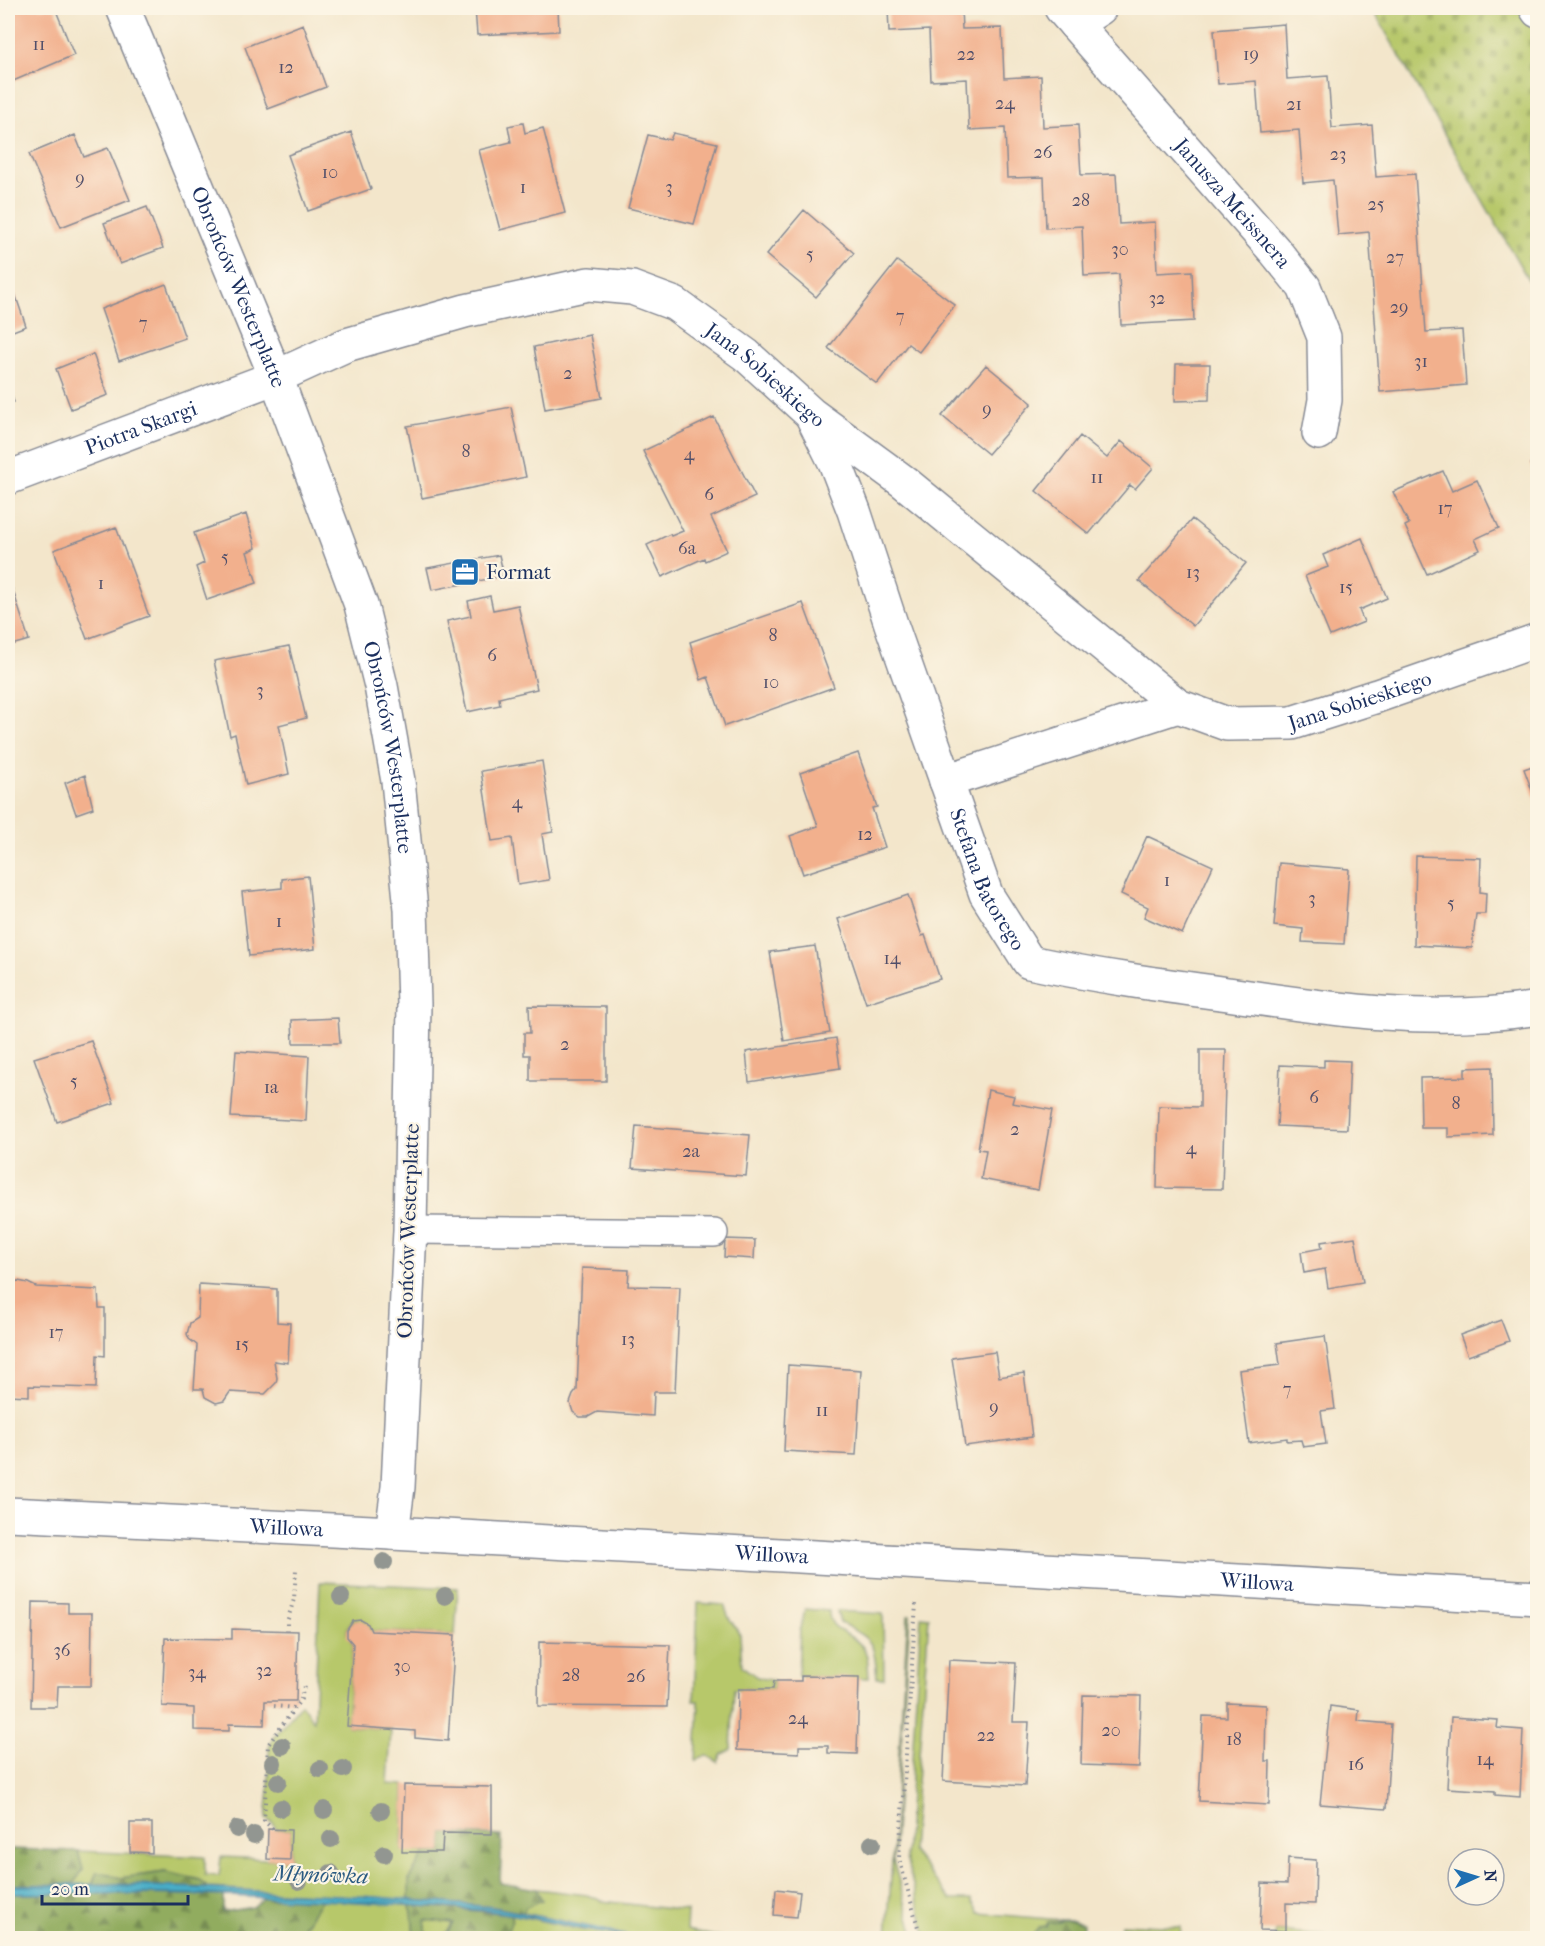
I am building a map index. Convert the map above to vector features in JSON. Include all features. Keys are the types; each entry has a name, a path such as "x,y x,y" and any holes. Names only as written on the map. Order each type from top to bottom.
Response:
{"street":[{"name":"Obrońców Westerplatte","path":"123,8 276,377 361,605 381,686 398,781 411,909 414,1004 410,1230 398,1487 392,1533"},
{"name":"Janusza Meissnera","path":"1079,13 1304,287 1324,337 1325,400 1319,433"},
{"name":"Jana Sobieskiego","path":"276,377 346,345 465,311 588,284 632,288 675,304 746,355 811,414 904,482 1178,706 1227,724 1292,723 1538,640"},
{"name":"Piotra Skargi","path":"8,478 276,377"},
{"name":"Stefana Batorego","path":"811,414 835,462 854,511 884,604 986,894 1029,962 1085,974 1265,1000 1366,1011 1450,1016 1538,1008"},
{"path":"946,781 1178,706"},
{"name":"Willowa","path":"8,1514 392,1533 1538,1598"}],"lane":[{"path":"410,1230 714,1233"}],"path":[{"path":"287,1631 287,1622 294,1599 296,1568"},
{"path":"916,1603 899,1858 921,1938"},
{"path":"273,1829 264,1822 268,1745 301,1699 304,1686"},
{"path":"274,1706 295,1708"}],"green space":[{"path":"1372,8 1537,8 1537,295"},
{"path":"320,1582 458,1588 455,1635 371,1631 366,1623 359,1621 353,1621 347,1630 353,1644 347,1726 391,1729 388,1784 404,1785 402,1851 426,1852 410,1878 409,1900 208,1888 200,1880 165,1872 121,1878 97,1872 92,1885 72,1885 83,1870 78,1851 205,1857 205,1875 219,1876 221,1857 290,1860 291,1830 276,1829 274,1824 266,1819 269,1747 273,1738 301,1704 314,1721"},
{"path":"698,1603 724,1605 740,1635 742,1666 757,1677 774,1681 773,1689 734,1689 731,1749 722,1754 718,1762 708,1756 696,1761 699,1701 694,1701"},
{"path":"805,1609 829,1611 833,1624 860,1643 867,1656 869,1678 798,1676 800,1628"},
{"path":"837,1611 883,1614 884,1678 877,1678 874,1655 869,1642 840,1622"},
{"path":"908,1615 910,1615 893,1860 915,1938 887,1938"},
{"path":"921,1616 929,1617 912,1851 951,1900 971,1900 979,1913 1062,1920 1046,1926 1033,1935 1033,1938 927,1938 906,1858"},
{"path":"443,1833 502,1836 500,1883 536,1889 542,1900 526,1907 523,1913 493,1907 409,1900 409,1878 426,1852 442,1852"},
{"path":"8,1849 78,1851 83,1870 72,1885 8,1885"},
{"path":"97,1872 121,1878 165,1872 200,1880 208,1888 92,1885"},
{"path":"536,1889 587,1895 602,1901 687,1911 686,1930 724,1938 635,1938 523,1913 526,1907 542,1900"},
{"path":"115,1892 223,1894 223,1912 253,1907 266,1896 322,1899 301,1931 308,1938 8,1938 8,1894"},
{"path":"322,1899 409,1905 412,1911 414,1938 308,1938 301,1931"},
{"path":"409,1905 512,1914 512,1919 507,1934 501,1934 500,1938 439,1938 447,1934 453,1923 425,1920 429,1938 414,1938 412,1911"},
{"path":"512,1914 624,1938 500,1938 512,1919"},
{"path":"425,1920 453,1922 444,1935 429,1938"},
{"path":"1074,1920 1083,1924 1084,1938 1033,1938 1039,1927 1046,1926 1048,1922"},
{"path":"1121,1924 1181,1927 1180,1938 1120,1938"},
{"path":"1275,1931 1326,1935 1326,1938 1275,1938"}],"water":[{"path":"114,1884 377,1897 493,1907 635,1938 503,1913 428,1906 188,1895 8,1894 8,1885"}],"building":[{"path":"8,8 55,8 74,55 11,82 8,72"},
{"path":"475,8 558,8 559,31 477,35"},
{"path":"888,8 961,8 962,29 1002,28 1004,78 1041,76 1043,127 1078,125 1081,175 1116,174 1119,224 1155,222 1157,273 1192,271 1194,321 1121,325 1119,274 1084,276 1082,226 1046,228 1044,177 1007,178 1005,128 969,130 967,79 931,81 929,30 889,32"},
{"path":"303,24 326,87 268,109 245,47"},
{"path":"1284,24 1287,79 1328,76 1332,128 1372,125 1376,177 1415,174 1426,332 1462,330 1466,385 1380,392 1369,232 1338,235 1333,180 1303,183 1299,130 1260,133 1256,81 1218,84 1214,30"},
{"path":"523,123 525,133 543,128 565,213 500,230 479,150 511,142 508,126"},
{"path":"351,132 371,189 308,211 288,155"},
{"path":"673,133 717,143 694,224 628,208 648,135 670,140"},
{"path":"75,135 84,157 108,148 130,200 61,227 29,154"},
{"path":"147,207 163,248 120,264 104,223"},
{"path":"804,210 854,253 816,297 766,255"},
{"path":"897,261 955,305 919,352 908,344 877,384 828,348"},
{"path":"166,284 185,338 119,361 101,309"},
{"path":"12,285 26,326 8,333 8,286"},
{"path":"590,335 602,398 545,409 534,347"},
{"path":"93,354 108,395 71,409 56,369"},
{"path":"1176,364 1210,364 1209,400 1175,401"},
{"path":"986,365 1032,403 988,454 942,416"},
{"path":"8,385 14,402 8,404"},
{"path":"511,407 526,477 422,498 407,426"},
{"path":"714,417 755,497 711,517 727,551 705,561 704,558 662,577 647,545 670,534 671,536 683,531 643,451"},
{"path":"1080,436 1107,458 1121,441 1153,468 1135,489 1130,485 1089,534 1036,491"},
{"path":"1538,461 1538,481 1530,464"},
{"path":"1443,471 1452,491 1477,480 1499,528 1475,539 1480,550 1427,574 1405,526 1409,524 1393,492"},
{"path":"246,514 256,548 247,552 257,583 207,600 196,567 204,563 194,533"},
{"path":"1192,519 1246,563 1193,626 1139,581"},
{"path":"116,527 149,616 87,639 54,550"},
{"path":"1362,538 1387,598 1359,610 1364,622 1330,636 1305,576 1328,567 1323,555"},
{"name":"Format","path":"499,555 504,576 432,590 427,568"},
{"path":"8,575 29,640 8,646"},
{"path":"490,596 493,610 518,605 537,689 499,698 500,705 467,712 447,621 471,616 468,601"},
{"path":"803,603 834,687 725,726 708,677 701,680 690,642"},
{"path":"289,646 306,718 279,725 289,774 246,785 235,734 230,736 214,661"},
{"path":"858,753 877,807 872,808 885,847 803,874 790,836 818,826 800,773"},
{"path":"542,761 553,832 542,834 549,880 518,885 512,838 492,841 481,771"},
{"path":"1538,764 1538,804 1537,804 1524,769"},
{"path":"85,775 93,808 76,814 65,783"},
{"path":"1147,836 1213,866 1182,934 1144,917 1148,907 1121,894"},
{"path":"1416,856 1481,858 1480,892 1486,893 1485,914 1476,914 1472,948 1414,945"},
{"path":"1279,863 1349,869 1344,944 1302,942 1303,929 1274,926"},
{"path":"308,876 315,949 249,956 242,892 282,888 282,879"},
{"path":"908,895 940,979 866,1003 838,919"},
{"path":"815,946 830,1033 784,1041 770,952"},
{"path":"529,1006 606,1007 606,1081 530,1081 530,1055 524,1055 524,1033 530,1033"},
{"path":"338,1018 340,1043 293,1043 292,1020"},
{"path":"836,1038 840,1068 749,1082 746,1052"},
{"path":"91,1041 114,1103 57,1122 34,1058"},
{"path":"1200,1050 1226,1050 1222,1189 1157,1188 1159,1106 1200,1107"},
{"path":"236,1051 309,1056 306,1121 231,1117"},
{"path":"1324,1060 1350,1061 1347,1129 1277,1126 1280,1065 1324,1067"},
{"path":"1492,1067 1493,1135 1448,1137 1448,1128 1421,1128 1420,1078 1465,1077 1465,1068"},
{"path":"988,1090 1014,1096 1012,1103 1052,1110 1038,1190 981,1179 986,1150 978,1149"},
{"path":"636,1126 750,1135 746,1176 632,1168"},
{"path":"1355,1237 1363,1282 1328,1288 1325,1269 1304,1273 1301,1252 1322,1248 1321,1242"},
{"path":"725,1239 755,1240 754,1259 724,1257"},
{"path":"582,1268 629,1270 628,1286 680,1287 675,1392 654,1392 653,1416 597,1412 588,1417 580,1417 573,1412 570,1403 577,1390"},
{"path":"18,1281 36,1287 98,1290 99,1308 105,1308 105,1356 97,1355 96,1388 29,1386 29,1396 8,1395 8,1282"},
{"path":"199,1284 277,1289 277,1322 290,1323 288,1363 274,1361 276,1383 265,1394 230,1392 224,1401 216,1403 205,1397 203,1389 194,1389 197,1345 189,1339 187,1334 190,1323 198,1318"},
{"path":"1501,1320 1509,1341 1468,1356 1460,1335"},
{"path":"1325,1336 1335,1409 1321,1411 1326,1444 1303,1447 1301,1440 1287,1441 1287,1438 1249,1443 1239,1370 1280,1365 1277,1343"},
{"path":"995,1352 999,1377 1024,1373 1032,1437 965,1446 952,1358"},
{"path":"788,1365 861,1370 856,1455 784,1451"},
{"path":"33,1602 68,1603 68,1613 92,1613 91,1686 58,1686 57,1707 31,1707"},
{"path":"361,1620 368,1624 371,1631 455,1635 448,1741 415,1738 415,1731 347,1726 353,1644 347,1637 347,1630 353,1621"},
{"path":"232,1629 298,1631 296,1701 265,1701 264,1725 229,1724 229,1731 194,1730 194,1708 162,1706 165,1638 232,1639"},
{"path":"539,1642 670,1645 667,1707 538,1706"},
{"path":"949,1660 1016,1663 1013,1722 1029,1722 1025,1786 943,1781"},
{"path":"801,1676 859,1677 857,1754 828,1753 828,1746 799,1746 799,1753 737,1750 738,1689 773,1689 774,1681 801,1681"},
{"path":"1083,1695 1141,1696 1139,1767 1081,1765"},
{"path":"1227,1703 1266,1705 1265,1761 1270,1761 1269,1805 1199,1801 1203,1716 1227,1717"},
{"path":"1330,1706 1359,1710 1358,1721 1391,1724 1386,1809 1320,1804"},
{"path":"1451,1717 1498,1720 1497,1728 1523,1730 1520,1797 1495,1795 1495,1791 1447,1788"},
{"path":"404,1785 492,1787 492,1834 443,1833 442,1852 402,1852"},
{"path":"130,1823 152,1823 152,1853 130,1852"},
{"path":"268,1829 291,1830 290,1860 267,1859"},
{"path":"1288,1858 1316,1860 1315,1904 1286,1903 1286,1931 1260,1930 1262,1883 1287,1884"},
{"path":"776,1889 800,1892 797,1917 774,1915"}],"place":[{"name":"Format","path":"465,572"}],"water label":[{"name":"Młynówka","path":"321,1874"}]}
